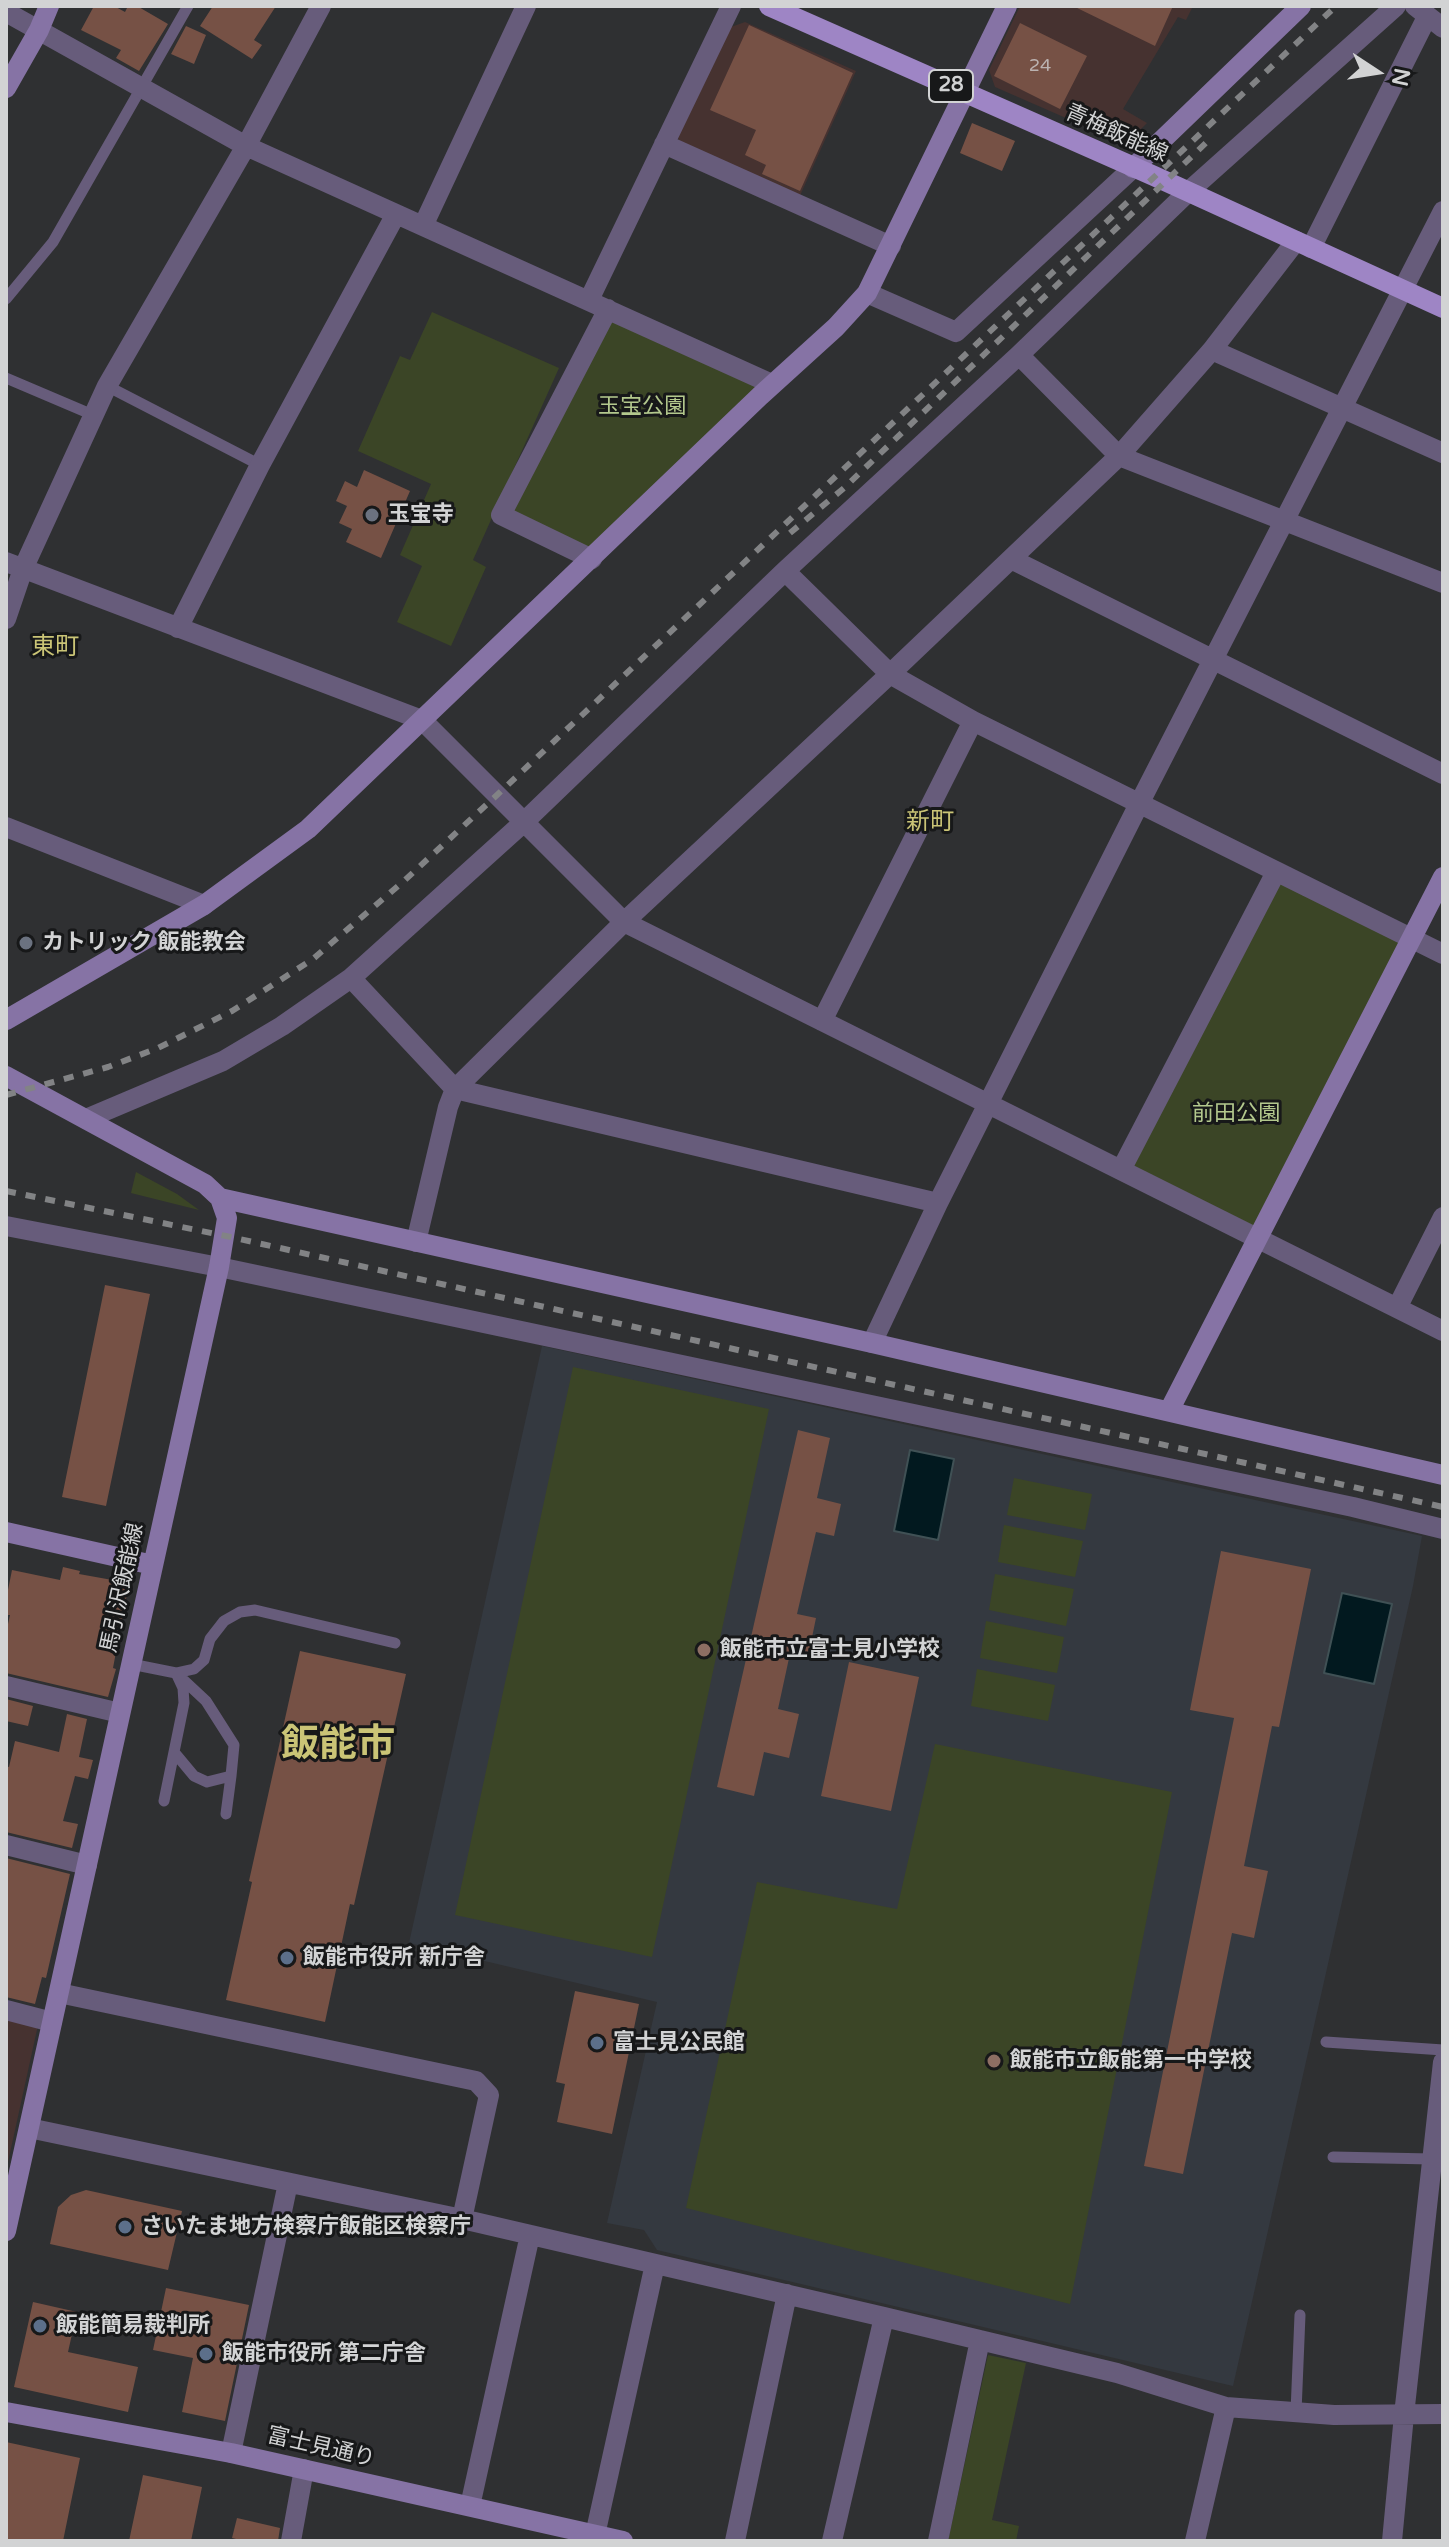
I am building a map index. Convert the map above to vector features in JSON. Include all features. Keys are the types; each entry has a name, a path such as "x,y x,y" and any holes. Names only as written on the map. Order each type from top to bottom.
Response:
{"main road":[{"name":"青梅飯能線","path":"769,6 1443,308"}],"street":[{"path":"6,88 49,6"},
{"path":"6,619 14,566 107,386 246,146 321,6"},
{"path":"423,226 526,6"},
{"path":"589,300 731,6"},
{"path":"6,1020 204,905 308,829 772,384 836,327 867,293 1007,6"},
{"path":"867,293 956,332 1301,6"},
{"path":"86,1119 223,1061 282,1026 351,978 524,822 785,571 1019,355 1188,192 1396,6"},
{"path":"6,12 246,146 772,384"},
{"path":"416,1242 455,1089 624,922 1119,456 1304,244 1428,17"},
{"path":"664,144 891,246"},
{"path":"872,1343 938,1203 1139,804 1443,211"},
{"path":"178,628 260,465 396,214"},
{"path":"592,559 501,515 608,309"},
{"path":"1212,350 1443,453"},
{"path":"1019,355 1119,456 1443,583"},
{"path":"1011,559 1443,774"},
{"path":"14,566 422,720 624,922 1443,1331"},
{"path":"785,571 890,674 973,721 1443,954"},
{"path":"822,1021 973,721"},
{"path":"6,827 204,905"},
{"path":"1121,1170 1276,872"},
{"path":"1169,1411 1443,877"},
{"path":"351,978 455,1089 938,1203"},
{"path":"6,1076 205,1184 220,1198 872,1343 1443,1475"},
{"name":"馬引沢飯能線","path":"6,2231 13,2170 29,2128 219,1267 227,1218 220,1198"},
{"path":"1397,1308 1443,1217"},
{"path":"6,1226 219,1267 1353,1507 1443,1529"},
{"path":"6,1532 153,1565"},
{"path":"6,1686 120,1713"},
{"path":"6,1845 87,1865"},
{"path":"59,1993 476,2081 489,2095 462,2219"},
{"path":"6,2010 52,2022"},
{"path":"1392,2541 1404,2415 1434,2221 1432,2159 1440,2125 1443,2062"},
{"path":"29,2128 462,2219 787,2294 1117,2373 1226,2407 1334,2415 1443,2414"},
{"path":"231,2453 288,2183"},
{"path":"470,2506 530,2235"},
{"path":"595,2535 655,2264"},
{"path":"735,2541 787,2294"},
{"path":"832,2541 884,2317"},
{"path":"938,2541 980,2340"},
{"path":"1195,2541 1226,2407"},
{"name":"富士見通り","path":"6,2412 231,2453 623,2541"},
{"path":"291,2541 304,2469"}],"lane":[{"path":"6,299 53,242 188,6"},
{"path":"6,378 93,415"},
{"path":"107,386 260,465"},
{"path":"131,1664 176,1673 194,1669 204,1660 210,1639 224,1621 240,1612 255,1610 395,1643"},
{"path":"164,1801 184,1703 183,1688 176,1673"},
{"path":"176,1673 206,1701 234,1745 226,1814"},
{"path":"174,1752 194,1776 207,1782 231,1776"},
{"path":"1326,2042 1443,2050"},
{"path":"1333,2157 1432,2159"},
{"path":"1296,2412 1300,2315"}],"shaded area":[{"path":"1020,6 1193,6 1186,20 1178,17 1123,109 1147,123 1137,133 1114,139 995,87 989,70"},
{"path":"745,22 856,71 798,200 680,146 677,133 728,28"},
{"name":"飯能市立飯能第一中学校","path":"542,1346 1422,1536 1233,2386 657,2250 644,2230 607,2223 657,2002 409,1943"},
{"path":"6,2017 38,2025 8,2162 6,2162"}],"green space":[{"name":"玉宝公園","path":"608,309 758,378 760,396 592,559 501,515"},
{"path":"432,312 559,368 473,560 486,567 451,646 397,622 422,566 400,555 431,484 358,451 400,356 410,360"},
{"name":"前田公園","path":"1276,872 1411,939 1258,1238 1121,1170"},
{"path":"136,1172 177,1194 199,1210 131,1193"},
{"path":"573,1367 769,1409 652,1957 455,1915"},
{"path":"1014,1478 1092,1494 1085,1530 1007,1515"},
{"path":"1004,1525 1083,1541 1075,1577 998,1562"},
{"path":"995,1574 1074,1589 1066,1626 989,1610"},
{"path":"986,1621 1064,1637 1057,1673 980,1658"},
{"path":"977,1669 1055,1685 1048,1721 971,1706"},
{"path":"935,1744 1172,1792 1070,2304 686,2208 757,1882 897,1909"},
{"path":"988,2355 1026,2363 992,2520 1019,2526 1016,2541 948,2541"}],"water":[{"path":"910,1450 954,1459 938,1540 894,1531"},
{"path":"1342,1593 1392,1604 1374,1684 1324,1673"}],"building":[{"path":"94,6 114,6 125,12 128,6 137,6 168,24 139,71 116,58 121,50 81,30"},
{"path":"213,6 276,6 254,40 262,45 252,59 200,26"},
{"path":"1073,6 1173,6 1155,46"},
{"path":"1020,23 1087,56 1060,109 994,76"},
{"path":"749,25 853,73 800,191 762,174 766,165 745,155 756,130 710,110"},
{"path":"186,26 206,35 194,64 171,54"},
{"path":"972,123 1015,141 1002,171 960,153"},
{"name":"玉宝寺","path":"364,470 410,491 381,558 346,542 352,529 339,523 347,506 336,501 345,481 357,487"},
{"path":"105,1285 150,1294 106,1506 62,1497"},
{"path":"798,1430 830,1438 817,1498 841,1504 834,1536 816,1532 797,1614 816,1618 809,1652 791,1649 778,1709 799,1714 789,1758 764,1752 754,1796 717,1787"},
{"path":"1221,1551 1311,1569 1279,1727 1272,1726 1244,1866 1268,1871 1254,1938 1232,1933 1183,2174 1144,2166 1234,1718 1190,1710"},
{"path":"63,1567 80,1571 79,1574 129,1583 113,1668 116,1669 108,1697 6,1673 6,1633 10,1615 6,1615 6,1600 12,1570 60,1580"},
{"path":"300,1651 406,1674 354,1905 350,1904 325,2022 226,2000"},
{"path":"849,1662 919,1677 891,1811 821,1796"},
{"path":"6,1699 33,1706 28,1726 6,1721"},
{"path":"67,1714 87,1719 79,1757 93,1760 88,1779 75,1776 63,1821 78,1824 72,1848 6,1832 6,1766 9,1767 15,1741 59,1752"},
{"path":"6,1858 70,1874 46,1978 42,1977 35,2004 6,1997"},
{"name":"富士見公民館","path":"575,1991 639,2004 612,2134 557,2122 565,2084 556,2082"},
{"path":"86,2190 182,2211 168,2270 50,2244 58,2207 71,2195"},
{"name":"飯能市役所 第二庁舎","path":"166,2288 249,2305 225,2421 182,2412 193,2358 153,2350"},
{"path":"33,2302 77,2312 68,2352 138,2367 128,2412 14,2387"},
{"path":"6,2442 80,2458 63,2541 6,2541"},
{"path":"143,2475 202,2487 191,2541 129,2541"},
{"path":"237,2518 280,2528 278,2541 232,2538"}],"railway":[{"path":"6,1095 108,1067 158,1048 232,1011 313,959 497,795 1336,6"},
{"path":"790,533 844,488 1210,139"},
{"path":"6,1191 226,1236 1443,1507"}],"place":[{"name":"玉宝寺","path":"372,515"},
{"name":"カトリック 飯能教会","path":"26,943"},
{"name":"飯能市立富士見小学校","path":"704,1650"},
{"name":"飯能市役所 新庁舎","path":"287,1958"},
{"name":"富士見公民館","path":"597,2043"},
{"name":"飯能市立飯能第一中学校","path":"994,2061"},
{"name":"さいたま地方検察庁飯能区検察庁","path":"125,2227"},
{"name":"飯能簡易裁判所","path":"40,2326"},
{"name":"飯能市役所 第二庁舎","path":"206,2354"}],"district":[{"name":"東町","path":"55,648"},
{"name":"新町","path":"930,823"},
{"name":"飯能市","path":"338,1746"}]}
